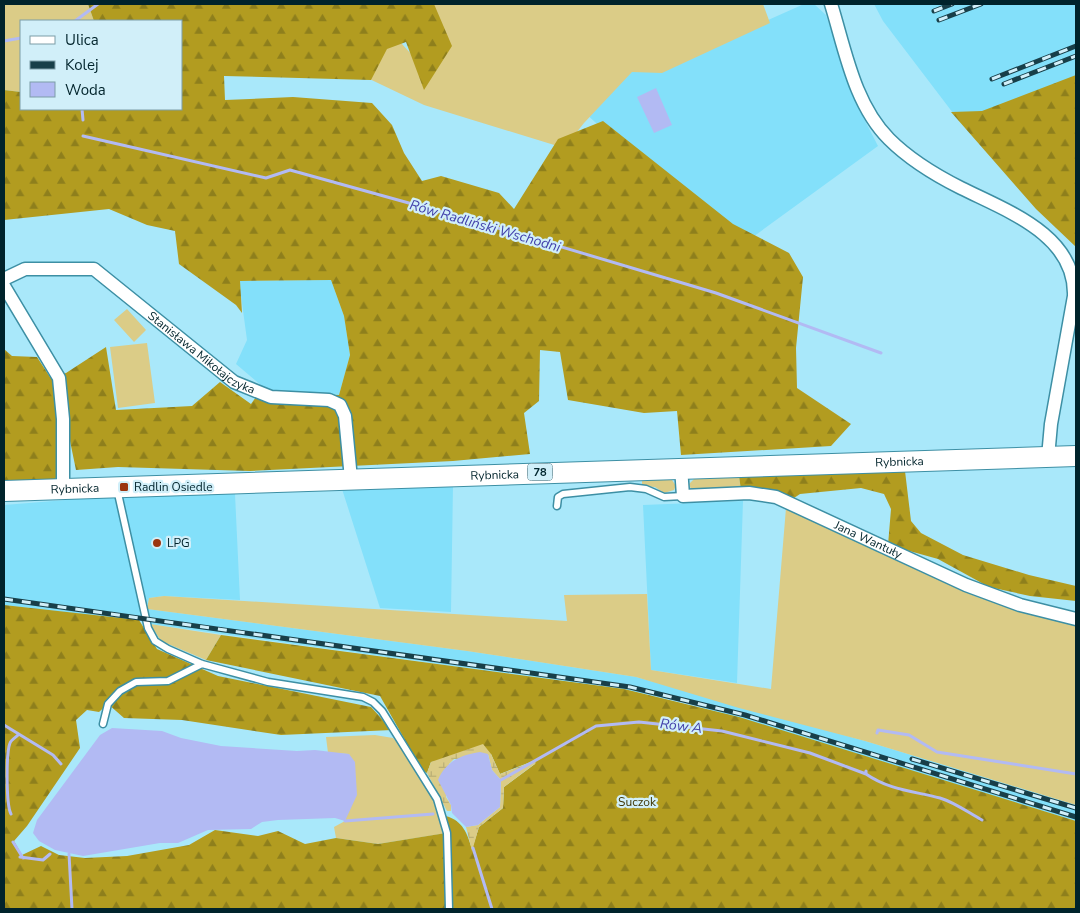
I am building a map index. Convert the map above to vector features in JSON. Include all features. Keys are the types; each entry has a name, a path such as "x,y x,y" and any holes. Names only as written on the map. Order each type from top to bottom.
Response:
{"main road":[{"name":"Rybnicka","path":"4,491 1076,456"}],"street":[{"path":"831,4 859,95 872,120 890,140 960,187 1004,208 1038,228 1064,256 1075,279 1074,296 1051,424 1048,457"},
{"name":"Stanisława Mikołajczyka","path":"4,279 24,270 94,269 234,382 271,397 329,400 340,405 345,416 352,479"},
{"path":"4,286 59,378 63,419 63,489"},
{"path":"681,468 683,496"},
{"name":"Jana Wantuły","path":"683,496 749,493 776,497 966,585 1020,605 1076,620"}],"lane":[{"path":"117,487 148,628 155,641 168,650 202,664 268,682 363,697 373,702 382,711 438,799 446,833 449,909"},
{"path":"557,506 558,497 563,494 630,487 646,489 664,497 683,496"},
{"path":"103,724 108,704 120,691 136,682 168,681 202,664"}],"shaded area":[{"path":"804,4 814,4 826,15 859,109 878,146 735,250 584,112 625,68 689,55"},
{"path":"874,4 1076,4 1076,77 989,113 953,113 883,21"},
{"path":"331,280 344,316 350,355 339,395 274,392 263,387 236,364 247,340 239,281"},
{"path":"453,485 451,612 380,608 342,489"},
{"path":"153,493 235,494 240,600 164,596 149,598 148,604 139,607 142,621 4,605 4,505"},
{"path":"743,501 737,683 651,670 643,505"},
{"path":"147,609 467,651 636,677 865,741 1076,805 1076,821 694,705 624,689 150,624"}],"green space":[{"path":"4,4 88,4 94,20 20,20 20,92 4,90"},
{"path":"88,4 434,4 452,46 424,90 406,42 387,49 371,80 224,76 225,100 293,97 372,103 392,125 404,153 422,181 441,176 499,193 514,209 558,139 603,121 733,224 789,253 803,277 796,348 797,388 851,424 831,446 681,455 677,411 644,413 568,400 560,352 540,350 539,401 524,413 530,454 453,461 250,471 118,467 76,470 70,441 55,480 4,483 4,349 12,356 37,357 50,377 66,373 106,347 116,410 192,406 220,382 251,404 263,387 274,392 339,395 350,355 344,316 331,280 240,281 242,313 236,305 179,264 175,231 147,225 109,209 4,220 4,90 20,92 20,110 182,110 182,20 94,20"},
{"path":"407,4 763,4 770,23 662,73 632,72 584,123 564,148 424,105 359,74 391,32 423,67"},
{"path":"1076,75 1076,247 1036,209 951,112 982,111"},
{"path":"127,309 146,330 134,342 114,320"},
{"path":"147,343 155,403 118,408 110,347"},
{"path":"905,471 911,521 921,533 963,555 1029,575 1076,586 1076,601 1030,596 989,587 938,559 888,545 891,509 884,494 861,488 800,494 794,498 741,490 739,476"},
{"path":"739,476 741,490 698,491 691,489 689,484 696,477"},
{"path":"667,478 672,480 676,486 674,490 664,493 655,487 642,486 642,481"},
{"path":"786,508 977,597 1076,625 1076,805 865,741 739,708 636,677 467,651 147,609 149,598 164,596 567,621 564,595 647,594 651,670 771,689"},
{"name":"Suczok","path":"4,605 139,620 157,649 218,676 371,707 392,730 281,735 182,720 124,718 108,704 99,712 87,710 76,720 80,748 27,826 14,841 22,855 41,846 59,855 85,858 127,856 189,845 215,830 258,836 278,831 305,844 336,838 378,844 446,833 446,816 457,821 464,828 472,849 479,827 503,808 504,787 535,764 533,761 500,774 491,754 431,762 427,773 422,770 380,696 206,660 221,635 624,689 739,717 1076,821 1076,909 4,909"},
{"path":"150,624 221,635 206,660 161,641"},
{"path":"375,735 393,738 408,753 437,799 447,833 378,844 336,838 334,827 345,821 353,795 355,772 349,754 328,753 326,737"},
{"path":"483,744 491,754 500,774 534,761 536,763 504,787 503,808 479,827 472,851 466,827 478,825 500,807 501,780 492,770 488,754 454,759 449,764 446,797 451,805 451,811 447,811 427,773 431,762"}],"water":[{"path":"656,88 672,125 654,133 637,97"},
{"path":"112,728 162,731 181,738 221,746 297,751 315,750 349,754 355,762 357,795 345,821 335,818 262,822 251,829 208,830 178,843 160,843 83,856 55,850 39,841 33,833 37,820 100,735"},
{"path":"480,752 488,754 492,770 501,780 500,807 478,825 466,827 452,813 451,805 438,780 445,768 455,760"}],"waterway":[{"path":"76,20 98,4"},
{"name":"Rów Radliński Wschodni","path":"4,41 20,38"},
{"name":"Rów Radliński Wschodni","path":"82,110 83,120"},
{"name":"Rów Radliński Wschodni","path":"83,136 266,178 290,170 488,225 716,293 881,353"},
{"name":"Rów A","path":"501,780 596,726 639,722 722,731 810,753 866,774 866,771"},
{"name":"Rów A","path":"4,725 53,755 61,764"},
{"name":"Rów A","path":"877,733 878,730 909,735 937,752 1076,774"},
{"path":"11,814 7,790 8,757 10,743 18,735"},
{"path":"866,774 892,787 940,798 982,820"},
{"name":"Rów A","path":"345,821 433,814"},
{"path":"13,842 23,858"},
{"path":"473,848 492,909"},
{"path":"20,857 43,860 50,854"},
{"path":"69,854 72,909"}],"railway":[{"path":"934,11 952,4"},
{"path":"939,20 981,4"},
{"path":"992,79 1076,46"},
{"path":"1004,84 1076,56"},
{"path":"4,599 630,687 745,715 1076,817"},
{"path":"912,759 1076,808"}],"place":[{"name":"Radlin Osiedle","path":"124,487"},
{"name":"LPG","path":"157,543"}]}
